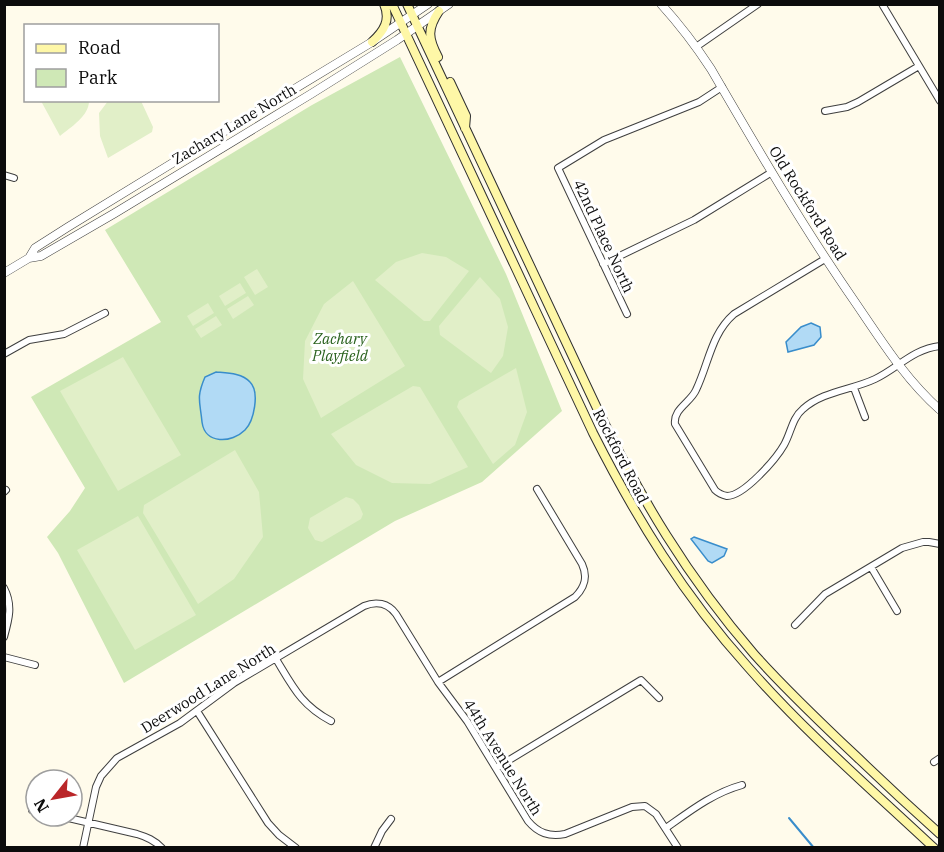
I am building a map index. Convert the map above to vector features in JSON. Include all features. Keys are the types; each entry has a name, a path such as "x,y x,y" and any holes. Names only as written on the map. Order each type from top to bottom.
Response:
{"main road":[{"path":"372,42 382,33 387,22 387,10 384,4"},
{"name":"Rockford Road","path":"392,4 593,433 623,491 655,544 708,620 761,682 808,730 934,848"},
{"name":"Rockford Road","path":"407,4 619,455 648,507 712,603 765,666 828,730 939,834"},
{"path":"439,11 431,25 431,41 466,116 465,129"}],"street":[{"name":"Zachary Lane North","path":"4,273 28,258 35,248 372,42 428,4"},
{"name":"Zachary Lane North","path":"28,258 41,256 115,213 405,34 449,4"},
{"name":"Old Rockford Road","path":"661,4 696,47 722,87 825,259 910,380 939,410"},
{"path":"696,47 758,4"},
{"path":"882,4 939,100"},
{"path":"825,111 847,107 919,66"},
{"name":"42nd Place North","path":"627,314 558,168 604,140 699,102 722,87"},
{"path":"603,264 694,220 772,172"},
{"path":"4,175 14,178"},
{"path":"825,259 734,314 727,321 715,340 696,392 674,418 675,424 715,490 729,496 747,486 763,473 775,460 795,418 802,409 824,396 854,388 876,378 918,351 939,346"},
{"path":"4,354 29,340 64,334 105,314"},
{"path":"854,388 865,417"},
{"path":"438,682 575,597 583,586 585,572 582,564 537,489"},
{"path":"795,625 825,594 908,546 929,542 939,544"},
{"path":"871,567 897,611"},
{"path":"4,588 11,611 4,637"},
{"name":"Deerwood Lane North","path":"83,848 96,787 108,766 117,758 180,723 234,683 369,604 388,606 396,614"},
{"name":"44th Avenue North","path":"396,614 533,827 540,832 557,836 638,806 645,806 651,809 666,828 678,848"},
{"path":"4,657 35,665"},
{"path":"276,659 302,701 331,721"},
{"path":"496,768 640,680 659,698"},
{"path":"197,711 268,823 296,848"},
{"path":"666,828 716,794 742,785"},
{"path":"374,848 391,819"},
{"path":"84,821 148,838 162,848"}],"green space":[{"name":"Zachary Playfield","path":"400,57 506,274 562,411 482,482 395,521 124,683 58,553 47,537 70,511 85,488 31,397 161,322 105,230 312,105"},
{"path":"42,102 89,102 83,116 60,136"},
{"path":"107,102 141,102 153,127 152,132 108,158 100,136 99,113"},
{"path":"422,253 446,257 469,271 430,321 424,321 375,280 396,262"},
{"path":"257,269 268,287 255,295 244,277"},
{"path":"480,277 500,299 508,327 503,356 491,373 440,335 439,326"},
{"path":"353,281 405,366 321,418 303,379 305,341 324,304"},
{"path":"240,283 246,293 225,306 219,296"},
{"path":"248,296 254,305 233,319 227,309"},
{"path":"208,303 214,313 193,326 187,316"},
{"path":"216,316 222,325 201,338 195,329"},
{"path":"123,357 181,455 118,491 60,391"},
{"path":"516,368 527,412 515,445 493,464 457,407 459,401"},
{"path":"413,386 420,387 468,467 430,484 392,483 356,465 331,434"},
{"path":"235,450 259,492 263,537 234,579 198,604 143,513 144,505"},
{"path":"346,497 353,499 359,505 363,514 361,519 322,542 315,540 308,528 310,518"},
{"path":"138,516 196,615 135,650 77,550"}],"water":[{"path":"811,323 820,327 821,337 814,345 788,352 786,342 801,327"},
{"path":"216,372 243,377 250,382 255,392 255,406 248,426 240,434 220,440 208,435 204,429 199,400 205,377"},
{"path":"694,537 727,549 724,556 712,563 708,561 691,539"}],"waterway":[{"path":"789,818 814,848"}]}
